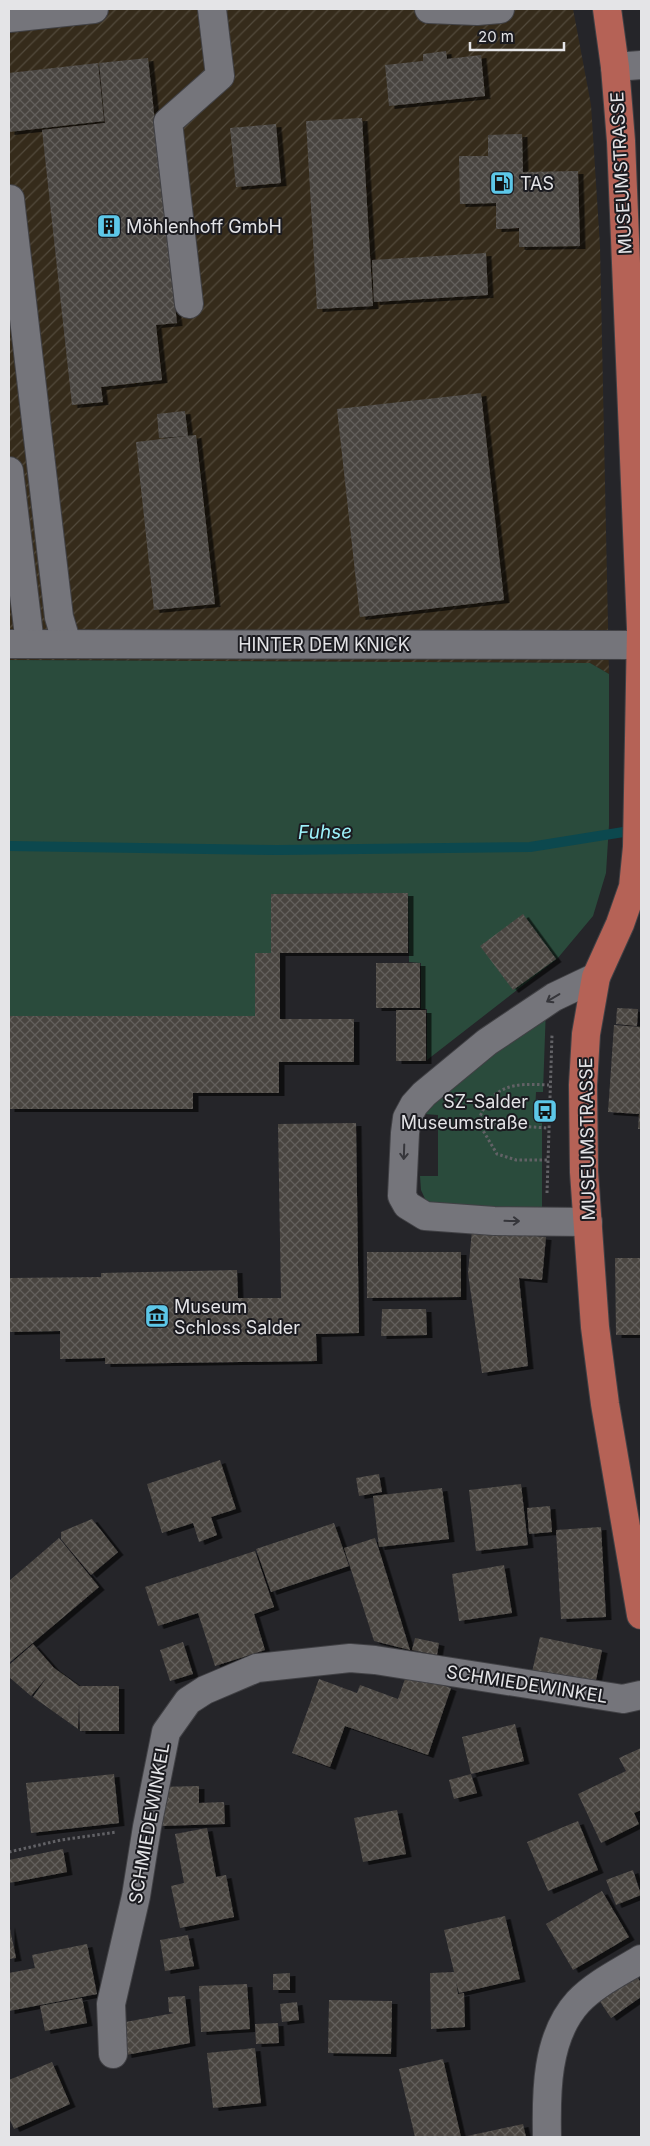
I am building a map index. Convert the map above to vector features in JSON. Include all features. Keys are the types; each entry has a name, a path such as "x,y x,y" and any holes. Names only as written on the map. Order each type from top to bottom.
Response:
{"main road":[{"name":"MUSEUMSTRASSE","path":"607,9 628,66 621,141 640,645 637,886 596,977 586,1034 583,1085 584,1172 596,1327 605,1404 641,1615"}],"street":[{"path":"9,18 94,9"},
{"path":"189,304 168,122 220,76 212,9"},
{"path":"429,9 477,12 500,9"},
{"path":"10,199 60,616 67,644"},
{"path":"9,471 19,644"},
{"name":"HINTER DEM KNICK","path":"19,644 640,645"},
{"path":"588,1222 494,1221 425,1216 407,1206 402,1196 405,1133 407,1118 414,1105 487,1042 554,996 596,977"},
{"name":"SCHMIEDEWINKEL","path":"114,2054 111,2004 136,1896 147,1827 166,1732 188,1701 205,1690 257,1668 350,1658 375,1660 623,1699 641,1695"},
{"path":"547,2137 546,2108 551,2062 559,2028 578,2002 641,1959"}],"path":[{"path":"547,1222 549,1085 554,996"},
{"path":"547,1160 516,1160 497,1154 478,1122 482,1109 497,1092 519,1083 549,1085"},
{"path":"414,1105 420,1120 478,1122 548,1128"},
{"path":"9,1852 61,1840 147,1827"}],"shaded area":[{"path":"9,9 573,9 591,105 600,246 609,674 590,663 9,660"}],"green space":[{"path":"9,660 590,663 609,674 609,825 606,873 593,916 557,959 427,1060 427,1009 421,1009 421,963 409,962 408,893 271,894 271,953 255,953 255,1016 9,1016"},
{"path":"546,1007 543,1092 536,1092 535,1113 542,1115 542,1215 437,1206 426,1201 421,1190 420,1176 438,1176 438,1115 424,1114 429,1103"}],"building":[{"path":"446,51 447,59 481,55 485,96 389,106 385,65 423,61 423,54"},
{"name":"Möhlenhoff GmbH","path":"148,58 177,323 156,325 162,380 101,387 103,402 72,405 42,130 105,123 99,63"},
{"path":"98,63 104,121 9,132 9,73"},
{"path":"362,118 373,306 317,309 306,121"},
{"path":"276,124 281,183 236,187 230,128"},
{"path":"522,134 523,172 578,171 580,246 519,247 519,228 496,229 496,203 460,204 459,156 488,156 488,135"},
{"path":"486,253 488,295 374,302 372,260"},
{"path":"481,393 504,600 360,617 337,409"},
{"path":"185,411 188,436 159,438 157,414"},
{"path":"196,435 215,604 154,610 136,442"},
{"path":"408,893 408,953 280,953 280,1019 354,1019 354,1062 279,1062 279,1093 193,1093 193,1109 9,1109 9,1016 255,1016 255,953 271,953 271,894"},
{"path":"523,914 556,959 513,990 480,946"},
{"path":"376,963 420,963 420,1008 376,1008"},
{"path":"617,1008 638,1009 637,1026 616,1024"},
{"path":"396,1010 426,1010 426,1061 396,1061"},
{"path":"614,1025 641,1027 641,1129 638,1129 639,1114 608,1112"},
{"path":"356,1123 359,1333 316,1334 317,1361 105,1364 105,1358 60,1359 60,1331 9,1332 9,1278 101,1277 101,1273 237,1270 238,1298 281,1298 278,1124"},
{"path":"472,1230 546,1237 542,1280 519,1278 528,1366 482,1373 468,1273"},
{"path":"367,1252 461,1252 461,1297 367,1298"},
{"path":"615,1258 641,1258 641,1335 616,1335"},
{"path":"382,1309 426,1309 427,1335 381,1336"},
{"path":"220,1460 236,1509 211,1517 217,1535 199,1542 193,1523 162,1533 147,1484"},
{"path":"379,1474 382,1492 359,1496 356,1478"},
{"path":"521,1484 528,1545 476,1551 469,1490"},
{"path":"442,1488 449,1539 379,1547 373,1496"},
{"path":"550,1506 552,1532 529,1534 527,1508"},
{"path":"92,1519 118,1552 91,1575 61,1539 61,1532"},
{"path":"334,1523 349,1566 271,1592 256,1549"},
{"path":"601,1527 606,1617 561,1619 556,1530"},
{"path":"59,1538 99,1587 9,1663 9,1581"},
{"path":"375,1538 410,1650 374,1641 344,1548"},
{"path":"255,1551 274,1607 254,1614 265,1650 215,1666 198,1613 158,1626 145,1587"},
{"path":"504,1565 512,1613 459,1621 452,1574"},
{"path":"540,1637 602,1650 595,1685 532,1672"},
{"path":"415,1638 439,1643 437,1655 412,1650"},
{"path":"183,1642 193,1674 170,1681 160,1650"},
{"path":"33,1644 54,1668 79,1686 119,1686 119,1731 80,1731 79,1702 78,1729 33,1697 47,1677 31,1696 9,1677 9,1665"},
{"path":"407,1673 451,1688 428,1755 345,1726 350,1712 330,1767 292,1753 319,1679 357,1693 360,1685 398,1699"},
{"path":"515,1724 524,1761 471,1774 462,1737"},
{"path":"641,1748 641,1810 634,1813 639,1824 601,1843 578,1794 626,1771 619,1758"},
{"path":"114,1774 119,1823 31,1833 26,1783"},
{"path":"471,1774 477,1793 454,1799 449,1780"},
{"path":"199,1786 199,1803 224,1802 225,1824 159,1826 159,1787"},
{"path":"397,1810 406,1854 363,1862 354,1818"},
{"path":"578,1821 598,1870 548,1891 527,1842"},
{"path":"207,1828 216,1877 226,1875 234,1917 180,1928 171,1886 184,1883 175,1834"},
{"path":"63,1849 67,1872 9,1883 9,1860"},
{"path":"633,1870 641,1895 616,1905 606,1880"},
{"path":"602,1891 629,1937 573,1970 546,1924"},
{"path":"505,1916 520,1979 459,1993 456,1982 458,1994 464,1993 465,2027 431,2029 430,1973 454,1972 444,1930"},
{"path":"9,1924 16,1958 9,1959"},
{"path":"188,1935 194,1966 165,1971 160,1940"},
{"path":"87,1944 97,1994 9,2011 9,1973 35,1968 32,1955"},
{"path":"290,1973 290,1990 273,1990 273,1974"},
{"path":"636,1975 641,1983 641,1997 611,2018 599,2000"},
{"path":"247,1984 250,2029 201,2032 199,1986"},
{"path":"185,1996 190,2043 126,2055 120,2023 174,2013 169,2012 168,1997"},
{"path":"82,1998 87,2023 45,2031 40,2006"},
{"path":"329,2000 392,2001 391,2054 328,2053"},
{"path":"297,2002 299,2020 282,2022 280,2004"},
{"path":"278,2023 279,2043 256,2044 255,2024"},
{"path":"255,2048 261,2103 213,2108 207,2053"},
{"path":"443,2059 461,2137 415,2137 399,2069"},
{"path":"52,2062 70,2104 14,2129 9,2118 9,2080"},
{"path":"523,2124 526,2137 467,2136"}],"waterway":[{"name":"Fuhse","path":"9,846 277,850 530,847 636,830"}],"place":[{"name":"TAS","path":"502,183"},
{"name":"Möhlenhoff GmbH","path":"109,226"},
{"name":"SZ-Salder Museumstraße","path":"545,1111"},
{"name":"Museum Schloss Salder","path":"157,1316"}]}
